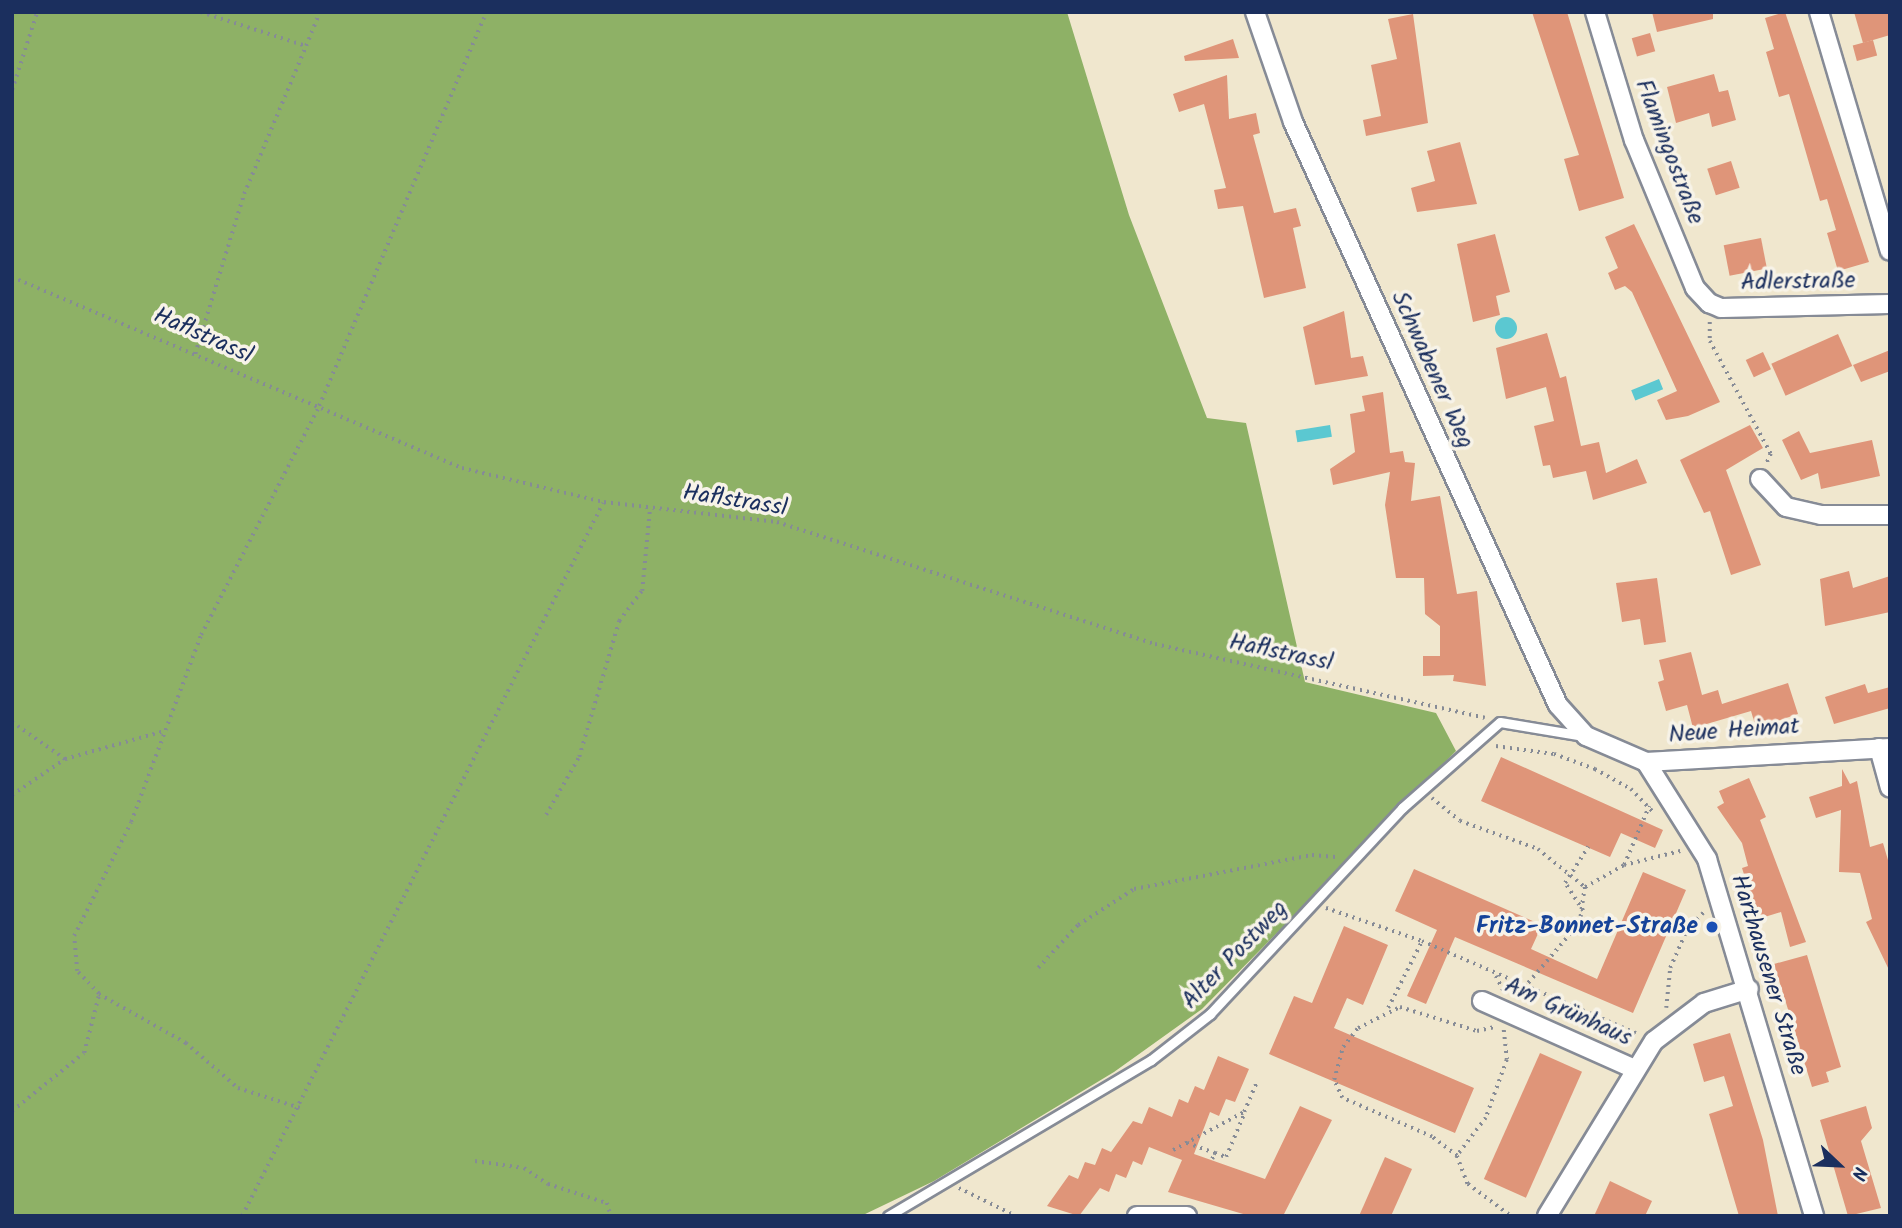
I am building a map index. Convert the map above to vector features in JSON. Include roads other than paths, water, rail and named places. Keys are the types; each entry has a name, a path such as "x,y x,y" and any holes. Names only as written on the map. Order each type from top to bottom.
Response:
{"street":[{"name":"Schwabener Weg","path":"1255,12 1293,122 1498,578 1558,705 1586,736"},
{"name":"Flamingostraße","path":"1595,12 1634,141 1695,288 1709,303"},
{"path":"1819,12 1890,251"},
{"name":"Adlerstraße","path":"1709,303 1721,308 1890,304"},
{"path":"1760,479 1786,507 1821,515 1890,515"},
{"name":"Neue Heimat","path":"1586,736 1646,762 1884,748"},
{"path":"1884,748 1890,788"},
{"name":"Harthausener Straße","path":"1646,762 1707,859 1749,989 1814,1216"},
{"path":"1548,1216 1635,1069 1670,1023 1704,1003 1749,989"},
{"name":"Am Grünhaus","path":"1482,1001 1635,1069"},
{"path":"1137,1216 1187,1216"}],"lane":[{"name":"Alter Postweg","path":"888,1216 951,1183 1150,1060 1210,1014 1352,859 1500,722 1586,736"}],"water":[{"path":"1506,317 1514,320 1517,328 1514,336 1506,339 1498,336 1495,328 1498,320"},
{"path":"1659,379 1663,389 1635,400 1631,390"},
{"path":"1330,425 1332,437 1297,442 1295,430"}],"place":[{"name":"Fritz-Bonnet-Straße","path":"1712,927"}]}
